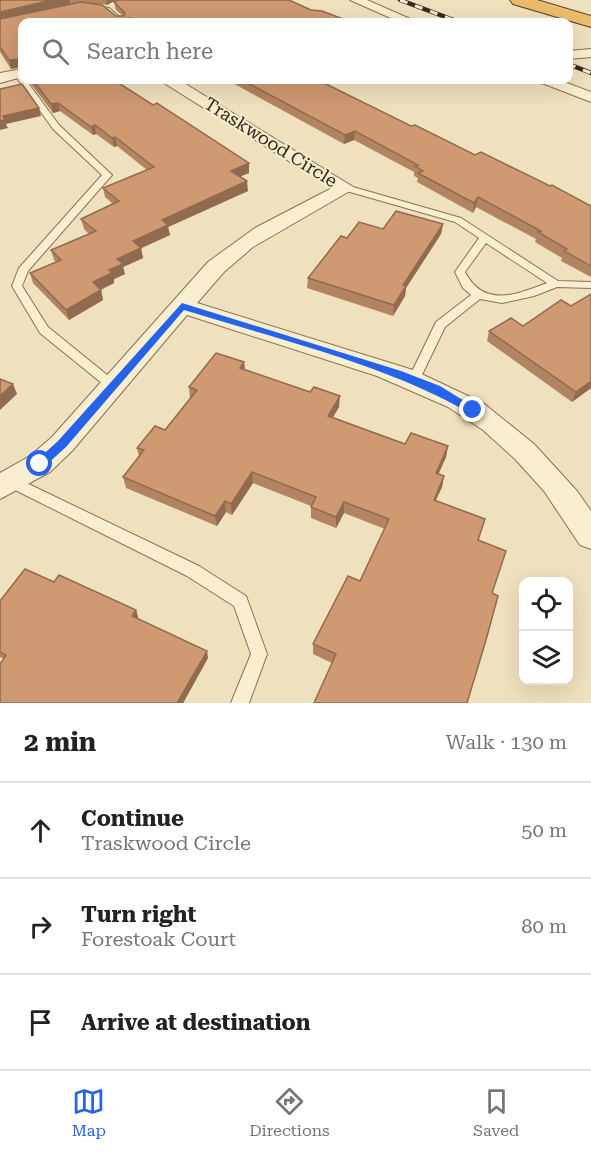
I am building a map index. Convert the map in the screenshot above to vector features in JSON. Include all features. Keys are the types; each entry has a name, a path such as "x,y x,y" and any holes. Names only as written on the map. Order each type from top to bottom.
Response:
{"highway":[{"path":"519,0 591,22"}],"street":[{"path":"356,0 400,18"},
{"path":"573,55 591,53"},
{"path":"0,78 18,74"},
{"name":"Traskwood Circle","path":"176,84 346,188"},
{"path":"557,84 591,97"},
{"name":"Traskwood Circle","path":"6,484 40,464 62,444 234,250 256,234 346,188"},
{"path":"182,306 414,380 473,410 508,436 541,466 570,502 591,536"}],"lane":[{"path":"83,8 107,9 117,5"},
{"path":"107,9 117,18"},
{"path":"27,84 56,127 106,175 23,270 17,286 44,330 112,386"},
{"path":"346,188 458,220 556,284"},
{"path":"484,236 460,272 465,285 477,296 519,299 556,284 591,285"},
{"path":"414,380 440,325 477,296"},
{"path":"6,484 193,572 240,601 259,654 240,703"}],"building":[{"path":"0,0 52,0 0,12"},
{"path":"118,0 289,0 311,10 322,11 340,18 18,18 18,59 9,60 0,47 0,19 81,2 102,5 116,16 124,16 125,13 114,2"},
{"path":"22,84 39,108 3,116 5,120 0,121 0,89"},
{"path":"36,84 120,84 153,105 157,103 249,163 231,171 247,181 162,220 168,225 133,241 141,248 117,259 123,264 109,270 112,273 93,282 101,290 66,310 30,273 61,260 51,250 96,231 81,219 119,201 103,188 154,167 115,137 112,138 95,125 91,127 58,103 51,104"},
{"path":"249,84 326,84 475,155 481,152 552,185 591,206 591,266 564,251 567,249 538,232 541,231 478,197 474,203 418,173 423,171 415,166 418,165 355,131 345,135"},
{"path":"396,211 443,224 403,285 406,286 394,305 308,278 341,236 347,238 359,222 383,229"},
{"path":"591,294 591,381 576,392 489,331 511,318 523,326 561,300 571,306"},
{"path":"216,353 244,362 240,368 310,392 314,387 340,396 328,416 405,444 411,433 448,446 436,473 444,476 434,500 485,519 478,540 506,551 492,593 498,596 467,703 314,703 336,654 313,644 348,576 360,581 389,519 344,502 336,517 311,507 316,497 252,472 231,504 225,501 215,516 123,477 144,450 137,448 155,426 165,430 197,390 189,387"},
{"path":"0,379 13,384 0,396"},
{"path":"25,569 54,582 59,575 136,610 132,616 207,651 177,703 0,703 0,664 6,655 0,652 0,601"}],"railway":[{"path":"400,0 448,18"},
{"path":"573,66 591,73"}],"route":[{"path":"40,464 62,444 182,306 398,373 436,389 473,410"}]}
